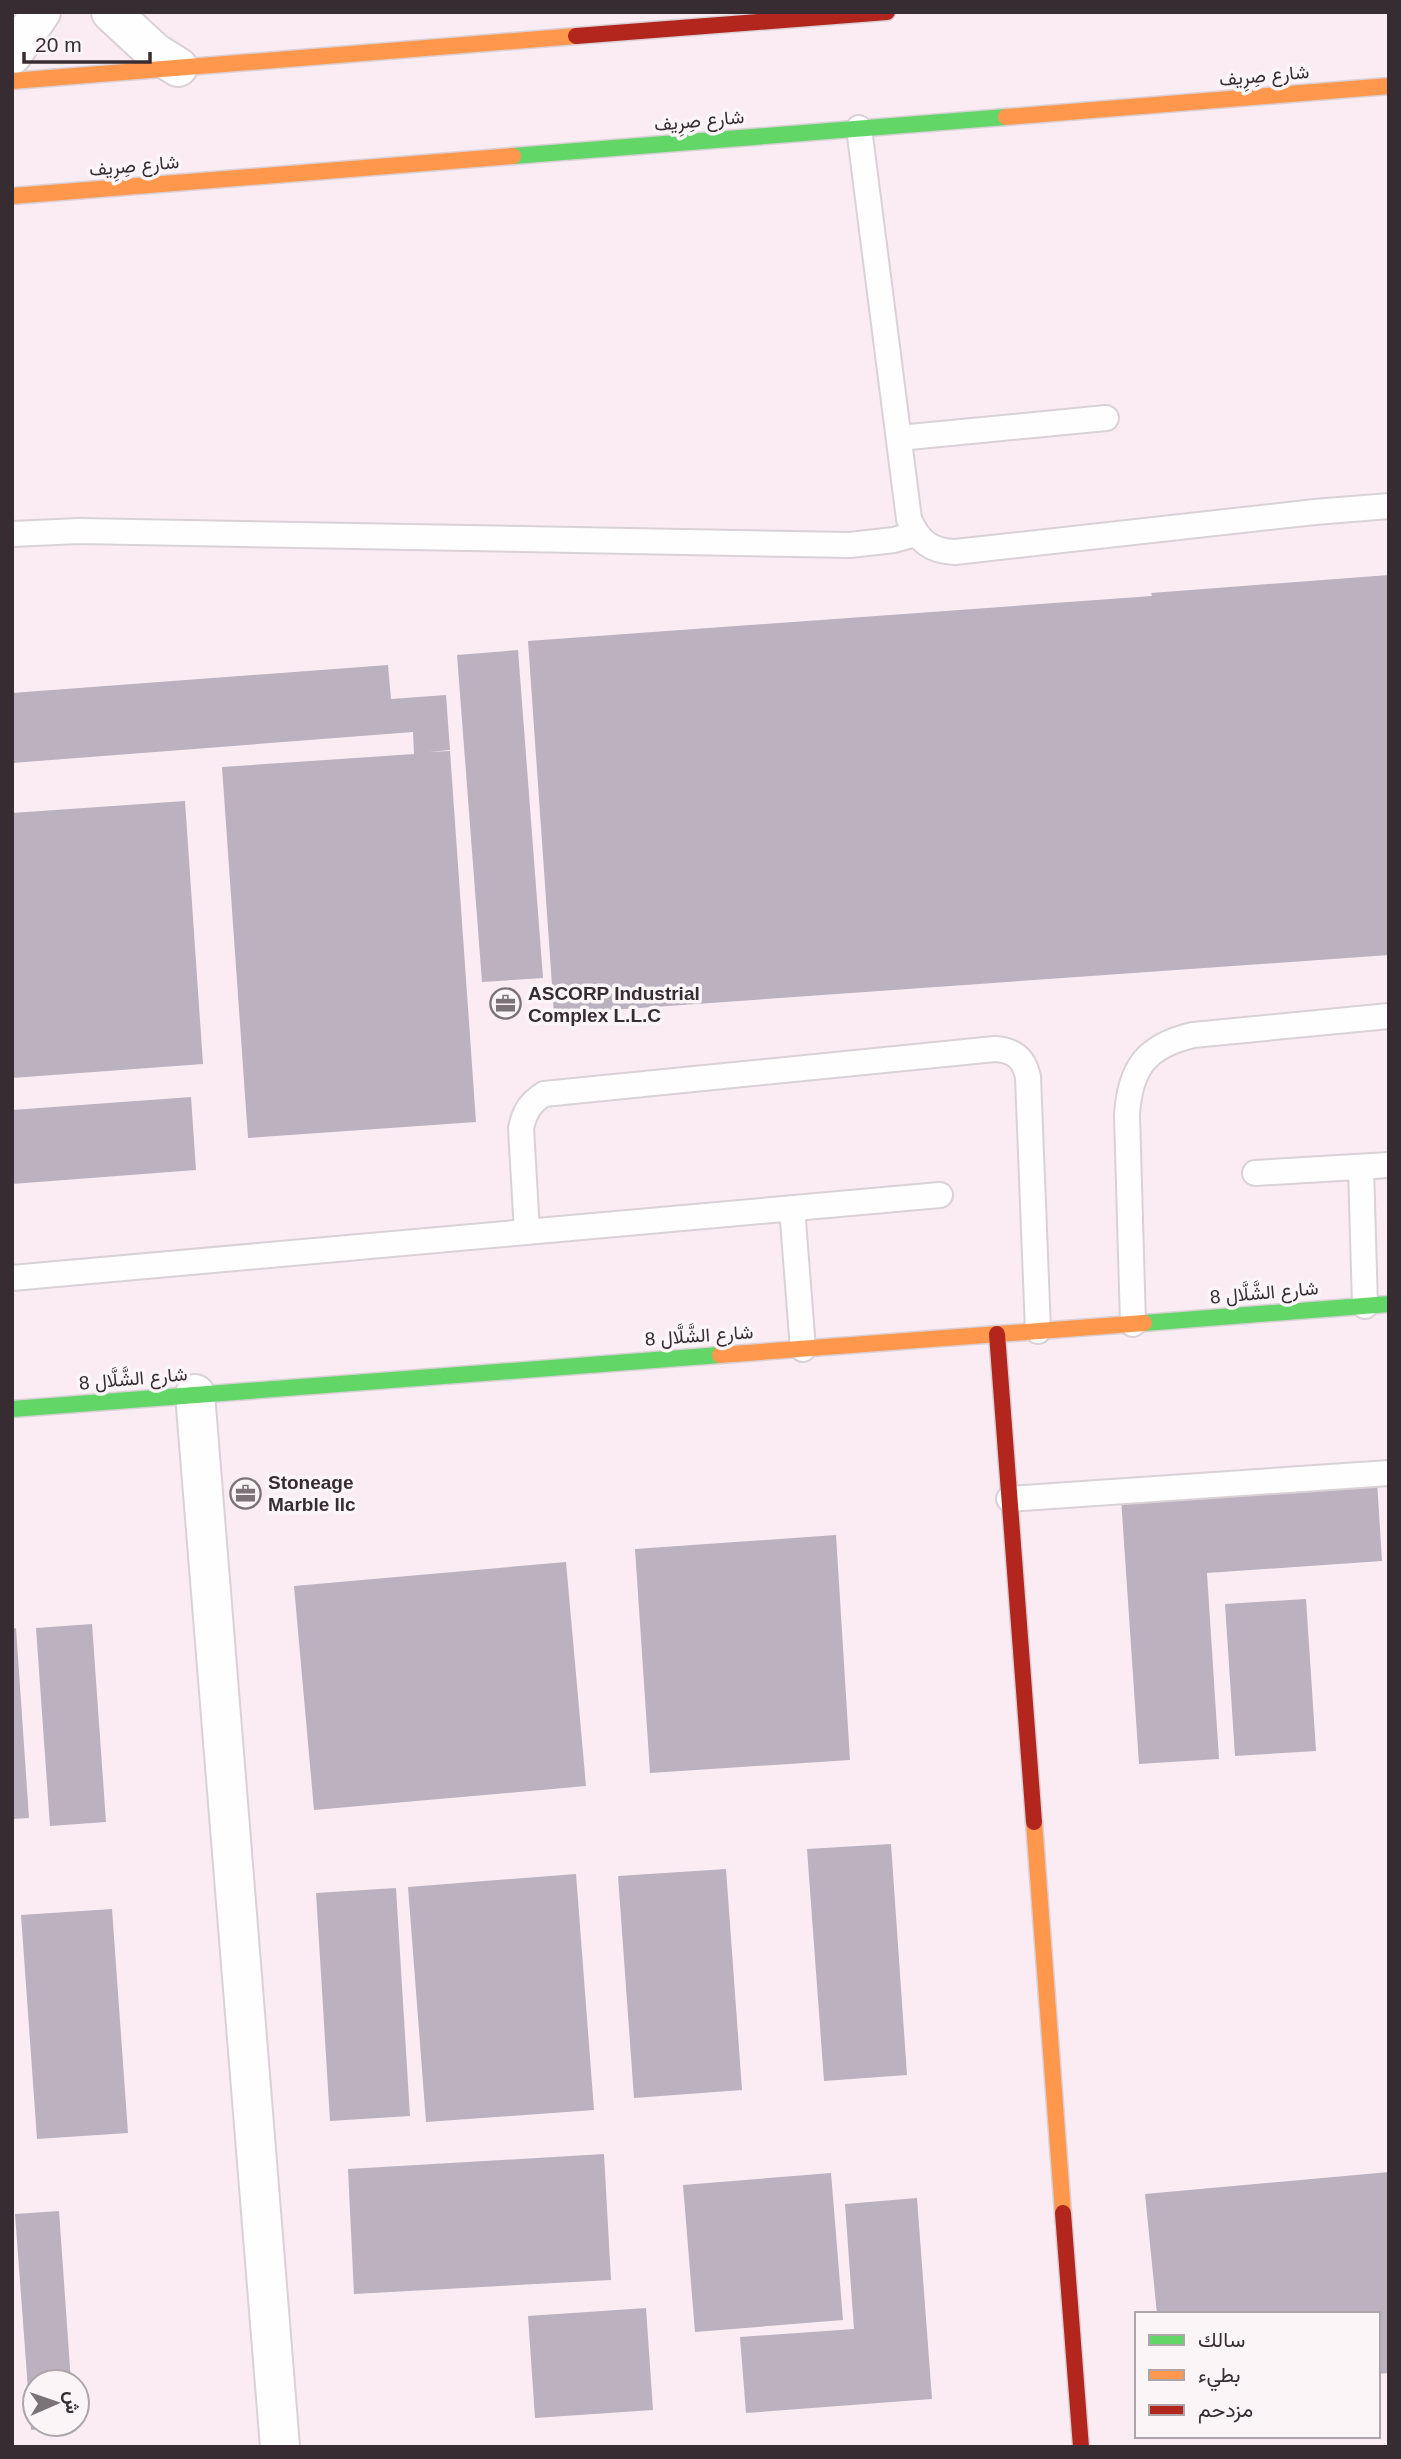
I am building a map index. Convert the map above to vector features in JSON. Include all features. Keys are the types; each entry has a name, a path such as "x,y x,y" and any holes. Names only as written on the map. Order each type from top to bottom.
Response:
{"street":[{"path":"12,55 41,12"},
{"path":"111,12 139,40 178,67"},
{"path":"12,81 783,17 887,12"},
{"name":"شارع صِرِيف","path":"12,196 1389,86"},
{"name":"شارع الشَّلَّال 8","path":"12,1409 1377,1305"},
{"path":"997,1334 1081,2447"},
{"path":"195,1394 280,2447"}],"lane":[{"path":"859,128 909,519 915,534 926,545 940,552 955,552 1389,506"},
{"path":"899,438 1106,418"},
{"path":"12,534 93,531 850,545 894,540 915,534"},
{"path":"1133,1324 1128,1092 1137,1070 1152,1053 1171,1041 1193,1035 1389,1016"},
{"path":"527,1232 521,1128 524,1114 532,1102 544,1094 1008,1049 1018,1055 1025,1065 1028,1077 1038,1331"},
{"path":"1255,1174 1389,1165"},
{"path":"1361,1167 1377,1305"},
{"path":"12,1278 940,1195"},
{"path":"792,1208 803,1349"},
{"path":"1009,1499 1389,1473"}],"shaded area":[{"path":"12,12 1389,12 1389,2447 12,2447"}],"building":[{"path":"1389,575 1389,955 554,1014 528,641 1152,596 1151,593"},
{"path":"518,650 543,978 482,982 457,655"},
{"path":"388,665 391,699 446,695 450,750 429,752 450,751 476,1122 248,1138 222,767 414,754 413,732 12,763 12,693"},
{"path":"185,801 203,1064 12,1078 12,813"},
{"path":"191,1097 196,1170 12,1184 12,1110"},
{"path":"1377,1481 1382,1561 1207,1573 1219,1759 1139,1764 1121,1498"},
{"path":"836,1535 850,1760 650,1773 635,1549"},
{"path":"566,1562 586,1786 314,1810 294,1586"},
{"path":"1306,1599 1316,1751 1235,1756 1225,1604"},
{"path":"92,1624 106,1822 50,1826 36,1628"},
{"path":"16,1628 29,1818 12,1819 12,1629"},
{"path":"891,1844 907,2075 824,2081 807,1849"},
{"path":"726,1869 742,2090 634,2098 618,1876"},
{"path":"576,1874 594,2110 426,2122 408,1887"},
{"path":"396,1888 410,2116 330,2121 316,1893"},
{"path":"112,1909 128,2133 37,2139 21,1915"},
{"path":"604,2154 611,2280 354,2294 348,2169"},
{"path":"1389,2172 1389,2373 1380,2374 1380,2312 1157,2312 1145,2194"},
{"path":"831,2173 843,2320 695,2332 683,2185"},
{"path":"917,2198 932,2399 746,2413 740,2337 854,2329 845,2204"},
{"path":"59,2211 70,2368 26,2368 15,2214"},
{"path":"646,2308 653,2410 535,2418 528,2316"}],"traffic: fast":[{"path":"513,156 1006,117"},
{"path":"1144,1323 1389,1304"},
{"path":"12,1409 720,1355"}],"traffic: slow":[{"path":"12,81 576,36"},
{"path":"1006,117 1389,86"},
{"path":"12,196 513,156"},
{"path":"720,1355 1144,1323"},
{"path":"1034,1822 1063,2213"}],"traffic: jam":[{"path":"576,36 887,12"},
{"path":"997,1334 1034,1822"},
{"path":"1063,2213 1081,2447"}],"place":[{"name":"ASCORP Industrial Complex L.L.C","path":"505,1004"},
{"name":"Stoneage Marble llc","path":"245,1493"}]}
